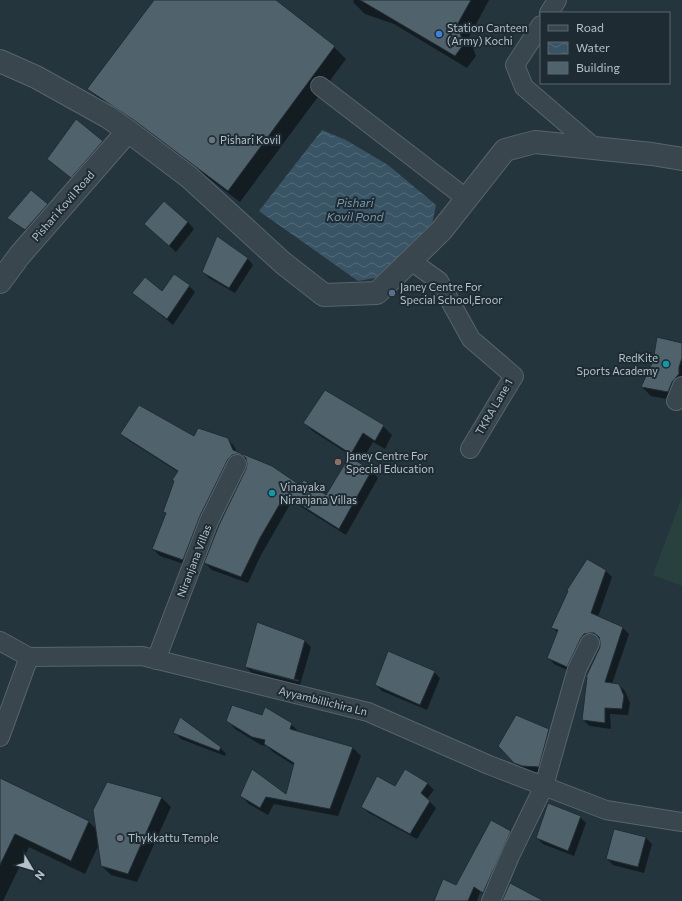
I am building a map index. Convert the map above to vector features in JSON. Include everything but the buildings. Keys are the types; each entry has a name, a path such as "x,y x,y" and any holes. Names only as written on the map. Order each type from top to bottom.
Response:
{"street":[{"path":"550,12 557,0"},
{"path":"540,27 515,65 524,87 595,148"},
{"path":"0,61 36,76 108,117 128,131 189,177 283,263 324,295 377,293 441,232 505,150 535,142 652,154 682,159"},
{"path":"320,86 467,199"},
{"name":"Pishari Kovil Road","path":"0,282 19,256 128,131"},
{"name":"TKRA Lane 1","path":"410,260 439,281 471,339 514,376 470,448"},
{"name":"Niranjana Villas","path":"156,660 209,521 237,464"},
{"name":"Ayyambillichira Ln","path":"0,641 29,657 142,656 368,712 489,766 606,810 682,822"},
{"path":"491,901 510,856 544,786 577,669 590,643"},
{"path":"0,737 29,657"}],"green space":[{"path":"682,497 682,586 653,575"}],"water":[{"name":"Pishari Kovil Pond","path":"322,130 346,140 388,165 436,205 431,229 381,277 358,281 259,211"}],"place":[{"name":"Station Canteen (Army) Kochi","path":"439,34"},
{"name":"Pishari Kovil","path":"212,140"},
{"name":"Janey Centre For Special School,Eroor","path":"392,293"},
{"name":"RedKite Sports Academy","path":"666,364"},
{"name":"Janey Centre For Special Education","path":"338,462"},
{"name":"Vinayaka Niranjana Villas","path":"272,493"},
{"name":"Thykkattu Temple","path":"120,838"}]}
